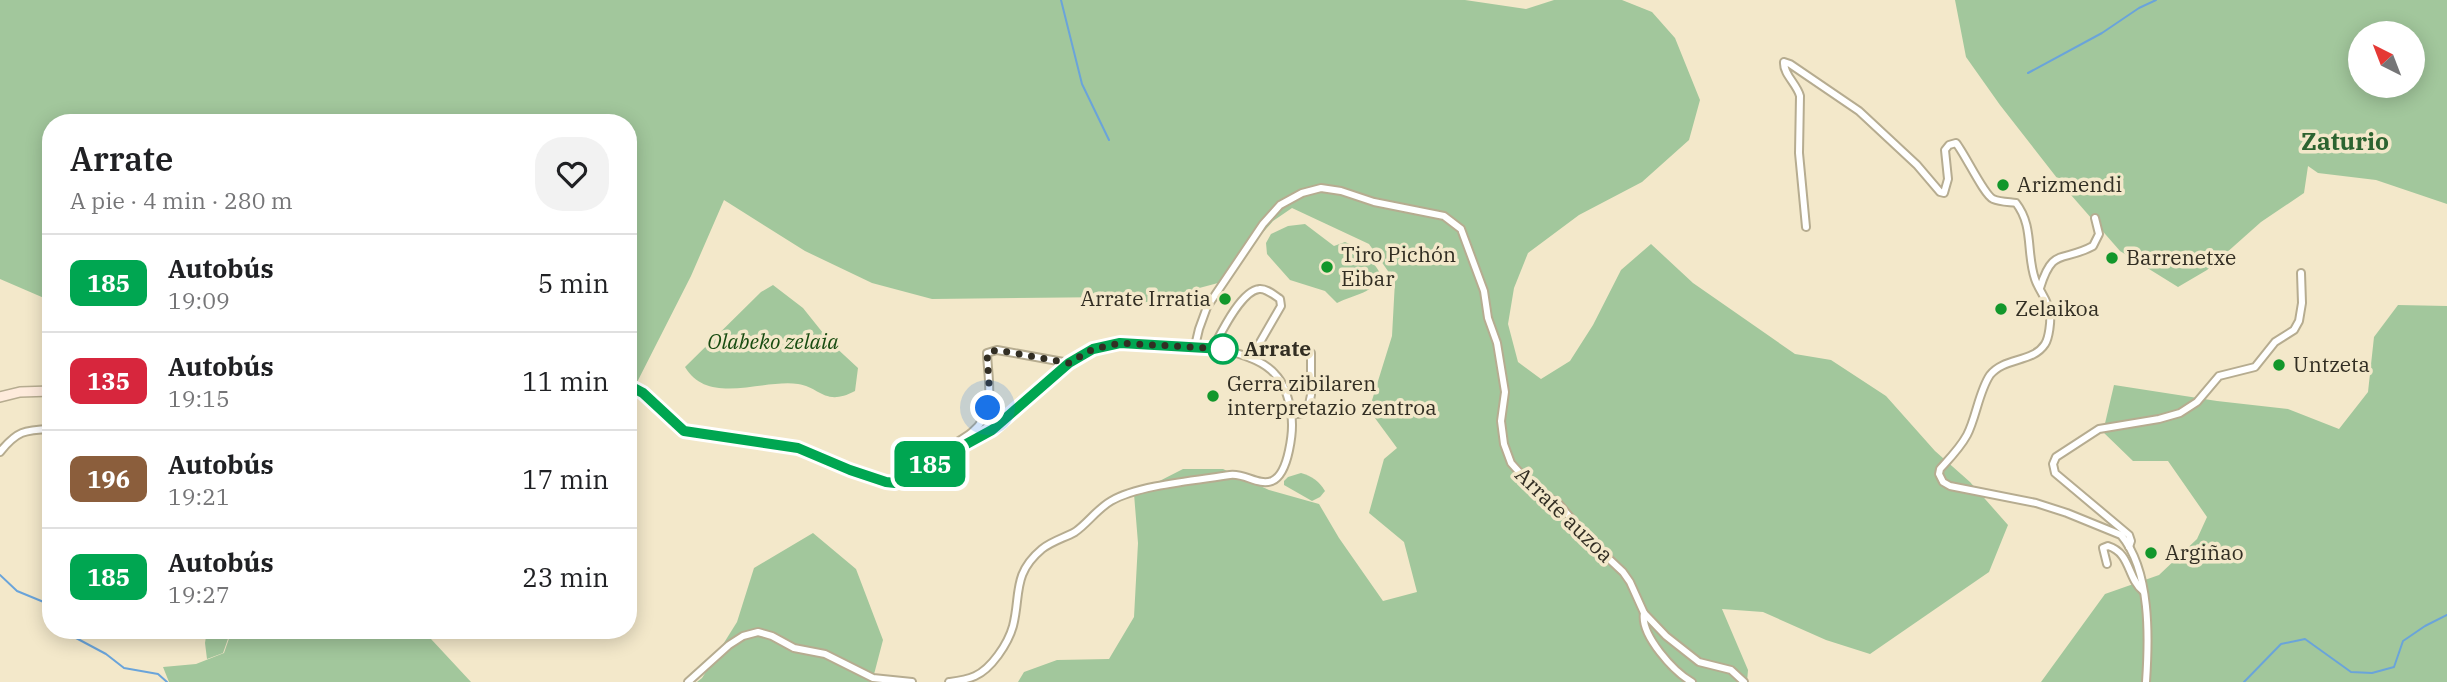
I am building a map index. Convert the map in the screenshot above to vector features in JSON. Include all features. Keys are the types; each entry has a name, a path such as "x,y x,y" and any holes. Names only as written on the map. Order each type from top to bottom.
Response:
{"street":[{"path":"1805,227 1799,153 1800,96 1784,70 1784,62 1859,111 1917,165 1940,192 1944,193 1948,179 1945,150 1956,143 1986,194 1994,200 2015,203 2024,213 2033,270 2050,314 2047,343 2036,353 2002,365 1990,376 1967,435 1940,468 1939,474 1943,482 1959,489 2007,496 2067,513 2121,535 2141,575 2149,644 2146,682"},
{"name":"Arrate auzoa","path":"1195,346 1207,307 1263,224 1280,205 1302,193 1321,188 1341,191 1374,202 1444,216 1461,229 1484,291 1488,318 1497,343 1505,392 1501,421 1504,444 1511,463 1536,491 1558,503 1592,543 1623,572 1644,613 1690,657 1699,663 1731,670 1744,682"},
{"path":"2040,288 2045,271 2052,261 2061,255 2093,246 2099,234 2095,218"},
{"path":"2129,547 2129,535 2055,473 2053,464 2056,457 2099,429 2180,413 2197,402 2220,376 2255,367 2275,342 2294,330 2299,321 2302,303 2301,274"},
{"path":"1218,348 1226,324 1242,301 1252,292 1265,290 1280,299 1281,306 1251,358"},
{"path":"637,390 684,431 798,448 886,482 895,483 992,430 1069,363 1093,349 1120,343 1218,348 1261,362 1275,373 1294,412 1287,461 1280,475 1272,481 1263,482 1245,475 1231,475 1172,484 1120,496 1103,506 1072,533 1041,550 1028,564 1020,580 1013,625 995,657 983,671 975,676 949,682"},
{"path":"930,464 972,432 986,417 990,399 987,353 997,350 1069,363"},
{"path":"1294,412 1303,413 1309,404 1311,353"},
{"path":"0,397 20,392 42,391"},
{"path":"0,452 14,435 42,429"},
{"path":"2107,564 2103,548 2108,546 2116,549 2127,561 2135,583 2143,591"},
{"name":"Arrate auzoa","path":"1644,613 1643,619 1649,635 1663,656 1683,677 1692,682"},
{"path":"688,682 736,640 758,632 772,636 794,649 825,654 873,678 912,682"}],"green space":[{"path":"0,0 1465,0 1526,9 1554,0 1622,0 1652,12 1675,38 1700,100 1689,140 1642,182 1579,215 1528,253 1514,288 1508,324 1518,362 1541,379 1570,361 1593,325 1621,270 1651,244 1693,283 1795,354 1831,360 1886,396 1935,451 1970,482 2008,525 1989,572 1870,654 1826,640 1763,612 1722,609 1748,670 1747,682 1018,682 1024,672 1057,660 1109,659 1134,617 1138,543 1134,494 1183,469 1223,469 1269,490 1319,504 1383,601 1417,592 1404,542 1369,513 1384,459 1397,448 1369,410 1392,336 1395,281 1369,244 1292,208 1273,221 1218,283 1143,303 1115,297 932,299 872,283 805,251 724,200 691,276 637,382 637,114 42,114 42,297 0,279"},
{"path":"1955,0 2447,0 2447,204 2376,180 2318,173 2308,166 2304,193 2261,222 2207,270 2178,287 2120,251 2064,187 1966,57"},
{"name":"Tiro Pichón Eibar","path":"1305,224 1334,246 1345,242 1366,254 1380,273 1374,285 1337,303 1325,291 1290,280 1267,254 1266,243 1271,234 1288,226"},
{"name":"Olabeko zelaia","path":"773,285 803,308 831,343 858,368 855,391 830,397 798,384 721,388 695,379 685,367 761,292"},
{"path":"2398,305 2447,306 2447,682 2041,682 2105,594 2159,575 2197,539 2207,517 2168,461 2133,461 2103,432 2114,385 2288,409 2339,429 2368,392 2374,337"},
{"path":"1301,473 1320,484 1325,491 1320,497 1312,501 1284,485 1288,477"},
{"path":"813,533 856,569 883,640 872,682 697,682 737,622 754,568"},
{"path":"206,639 228,639 223,653 207,659"},
{"path":"229,639 431,639 471,682 169,682 163,667 196,664 224,653"}],"waterway":[{"path":"1061,0 1082,84 1109,140"},
{"path":"2028,73 2156,0"},
{"path":"0,575 17,591 42,601"},
{"path":"2244,682 2281,644 2305,639 2351,672 2372,673 2394,667 2403,641 2447,615"},
{"path":"78,639 106,654 124,668 158,674 167,682"}],"bus line":[{"name":"185","path":"637,390 684,431 798,448 850,470 895,483 992,430 1069,363 1093,349 1120,343 1223,349"}],"place":[{"name":"Arizmendi","path":"2003,185"},
{"name":"Barrenetxe","path":"2112,258"},
{"name":"Tiro Pichón Eibar","path":"1327,267"},
{"name":"Arrate Irratia","path":"1225,299"},
{"name":"Zelaikoa","path":"2001,309"},
{"name":"Arrate","path":"1223,349"},
{"name":"Untzeta","path":"2279,365"},
{"name":"Gerra zibilaren interpretazio zentroa","path":"1213,396"},
{"name":"Argiñao","path":"2151,553"}],"district":[{"name":"Zaturio","path":"2345,142"}],"route":[{"path":"988,408 990,399 987,353 997,350 1069,363 1093,349 1120,343 1223,349"}]}
